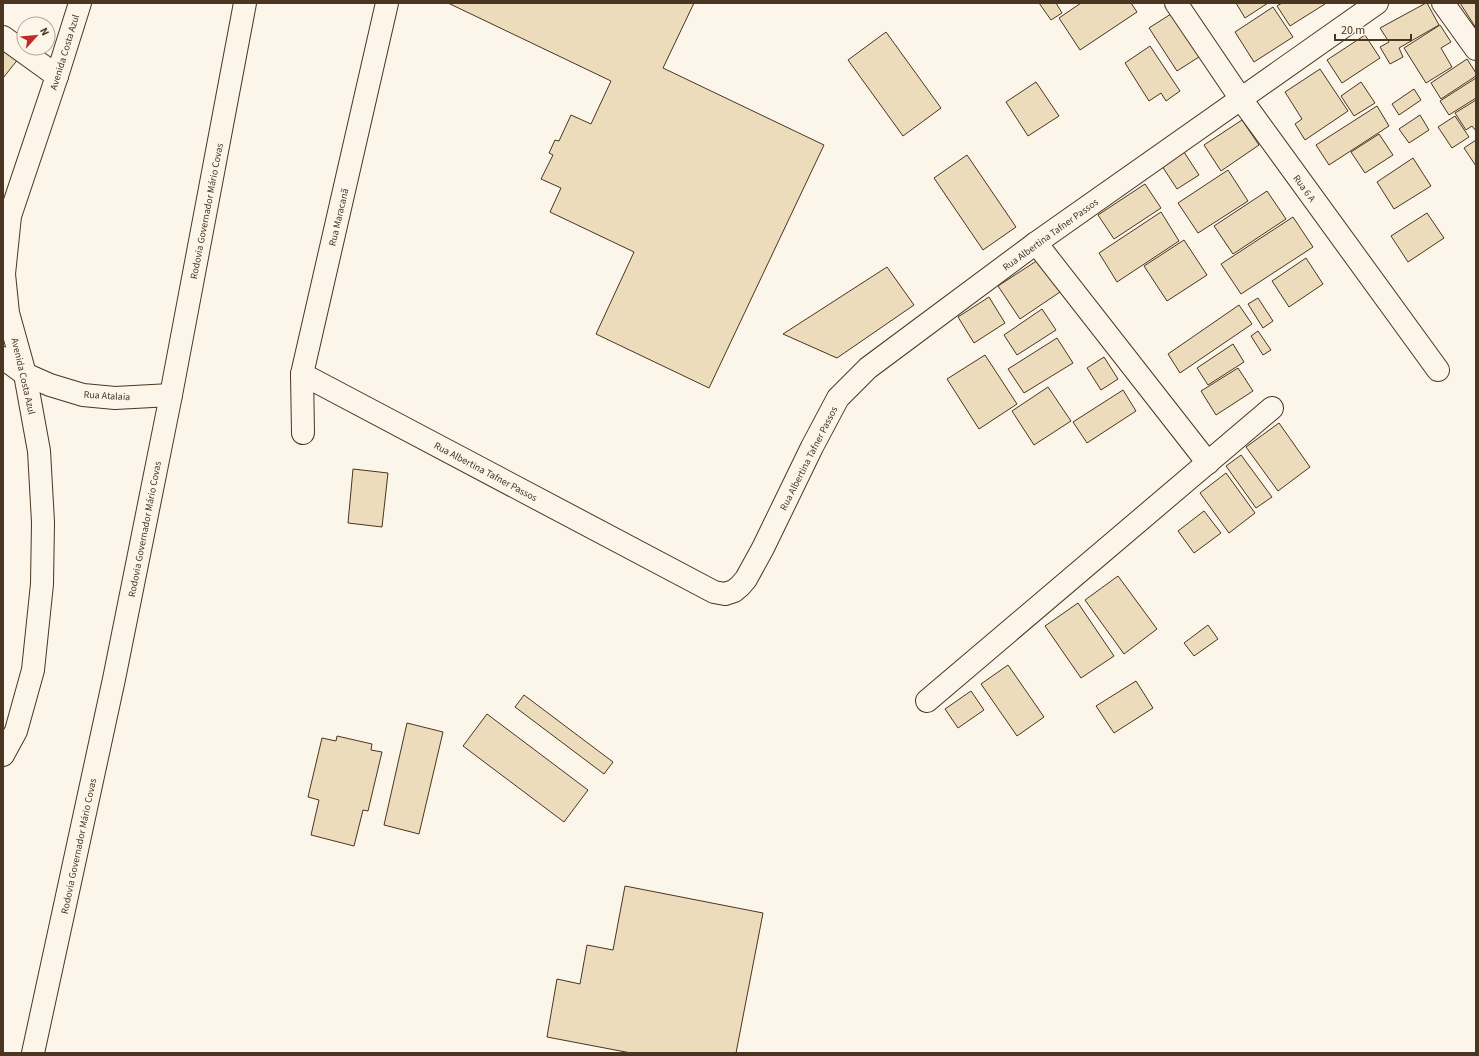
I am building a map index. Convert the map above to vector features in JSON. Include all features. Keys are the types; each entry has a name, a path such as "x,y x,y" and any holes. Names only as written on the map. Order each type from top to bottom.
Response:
{"main road":[{"name":"Avenida Costa Azul","path":"3,756 16,731 34,670 42,584 43,522 39,451 25,374 8,313 4,274 10,216 80,3"},
{"name":"Rodovia Governador Mário Covas","path":"33,1053 116,671 171,395 245,3"},
{"name":"Rua Maracanã","path":"303,433 302,374 387,3"},
{"name":"Rua 6 A","path":"1176,3 1241,99 1438,370"},
{"name":"Rua Albertina Tafner Passos","path":"302,374 714,592 725,594 740,586 746,579 838,398 868,368 1036,243 1377,3"},
{"path":"1443,3 1476,49"},
{"path":"3,37 57,76"},
{"path":"1036,243 1208,463"},
{"name":"Rua Atalaia","path":"3,358 25,374 50,385 83,395 115,398 171,395"},
{"path":"927,701 1272,408"}],"building":[{"path":"448,3 694,3 663,68 824,145 709,388 596,334 634,252 550,212 561,188 541,179 553,155 549,153 555,140 559,141 571,115 591,124 611,81"},
{"path":"1039,3 1056,3 1062,13 1051,20"},
{"path":"1081,3 1131,3 1137,12 1080,50 1059,18"},
{"path":"1236,3 1268,3 1245,18"},
{"path":"1282,3 1325,4 1290,26 1277,6"},
{"path":"1426,3 1439,25 1399,48 1403,57 1390,64 1380,47 1389,42 1380,28"},
{"path":"1460,3 1476,3 1476,28"},
{"path":"1273,7 1293,37 1254,62 1235,32"},
{"path":"1174,12 1202,55 1177,71 1149,28"},
{"path":"1440,25 1451,42 1441,48 1452,67 1426,83 1404,48"},
{"path":"886,32 941,108 903,136 848,60"},
{"path":"1365,35 1380,58 1342,83 1327,60"},
{"path":"3,46 19,58 3,78"},
{"path":"1150,46 1180,91 1166,101 1161,93 1149,101 1125,63"},
{"path":"1467,59 1476,73 1476,76 1441,99 1431,83"},
{"path":"1320,69 1348,111 1305,140 1295,124 1302,119 1285,92"},
{"path":"1476,78 1476,98 1449,115 1440,101"},
{"path":"1036,82 1059,116 1028,136 1006,102"},
{"path":"1361,82 1375,103 1354,116 1341,96"},
{"path":"1414,89 1421,100 1399,115 1392,104"},
{"path":"1476,100 1476,131 1472,126 1466,130 1455,113"},
{"path":"1377,106 1389,126 1329,165 1316,145"},
{"path":"1420,115 1429,130 1409,143 1399,129"},
{"path":"1455,116 1469,137 1452,148 1438,127"},
{"path":"1242,120 1259,145 1221,171 1204,145"},
{"path":"1379,134 1393,155 1365,173 1351,152"},
{"path":"1476,140 1476,166 1464,148"},
{"path":"1184,152 1199,175 1177,189 1162,166"},
{"path":"967,155 1016,227 983,250 934,178"},
{"path":"1413,158 1431,186 1394,209 1377,182"},
{"path":"1228,170 1248,201 1198,233 1178,203"},
{"path":"1145,184 1161,208 1114,239 1098,215"},
{"path":"1267,191 1286,219 1233,254 1214,226"},
{"path":"1161,212 1179,241 1117,282 1099,253"},
{"path":"1427,213 1444,238 1408,262 1391,236"},
{"path":"1293,217 1313,247 1241,294 1221,264"},
{"path":"1184,240 1207,275 1167,301 1144,266"},
{"path":"1041,258 1063,290 1020,319 998,286"},
{"path":"1306,258 1323,284 1289,307 1272,281"},
{"path":"887,267 914,305 837,358 783,334"},
{"path":"989,297 1005,323 974,343 958,317"},
{"path":"1258,298 1273,321 1263,328 1248,304"},
{"path":"1239,305 1252,324 1180,373 1168,354"},
{"path":"1042,309 1056,330 1017,355 1004,335"},
{"path":"1258,331 1271,350 1263,355 1251,336"},
{"path":"1057,338 1073,363 1024,393 1008,369"},
{"path":"1233,344 1244,362 1208,385 1197,368"},
{"path":"985,355 1017,404 979,429 947,379"},
{"path":"1104,357 1118,379 1101,390 1087,368"},
{"path":"1238,368 1253,391 1216,415 1201,391"},
{"path":"1048,387 1071,421 1034,445 1012,411"},
{"path":"1123,390 1136,411 1087,443 1073,422"},
{"path":"1279,423 1310,467 1278,491 1246,447"},
{"path":"1241,455 1272,497 1256,508 1226,466"},
{"path":"353,469 388,473 382,527 348,523"},
{"path":"1226,473 1255,513 1229,533 1200,493"},
{"path":"1204,511 1221,533 1194,553 1178,531"},
{"path":"1118,576 1157,629 1124,654 1085,600"},
{"path":"1078,603 1114,656 1081,678 1045,626"},
{"path":"1208,625 1218,639 1194,656 1184,643"},
{"path":"1008,665 1044,717 1017,736 981,684"},
{"path":"1136,681 1153,708 1114,733 1096,706"},
{"path":"971,691 984,710 958,728 945,709"},
{"path":"524,695 613,762 604,774 515,707"},
{"path":"487,714 588,790 564,822 463,746"},
{"path":"407,723 443,732 419,834 384,825"},
{"path":"337,736 372,744 371,750 382,752 368,811 363,810 354,846 311,835 319,800 308,797 322,738 336,741"},
{"path":"625,886 763,913 736,1053 631,1053 547,1037 557,979 580,984 587,945 613,950"}]}
